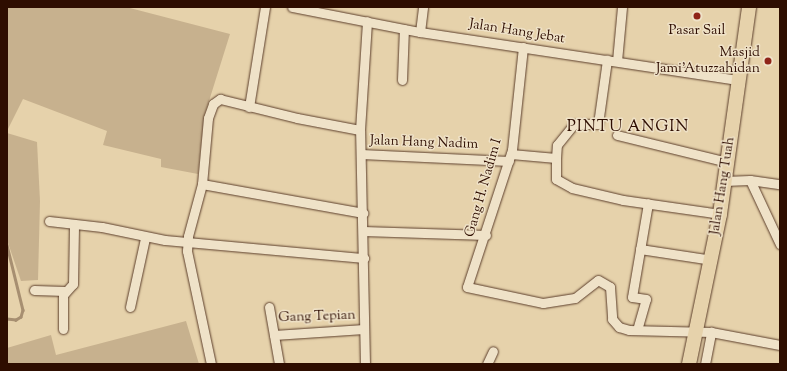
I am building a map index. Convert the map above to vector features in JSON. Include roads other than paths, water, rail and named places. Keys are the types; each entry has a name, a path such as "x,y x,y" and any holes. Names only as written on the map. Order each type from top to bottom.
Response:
{"main road":[{"name":"Jalan Hang Tuah","path":"689,364 712,260 720,214 750,7"}],"street":[{"path":"249,107 265,7"},
{"name":"Jalan Hang Jebat","path":"292,7 420,32 739,80"},
{"path":"420,32 423,7"},
{"path":"617,61 622,7"},
{"path":"365,364 364,258 360,130 367,21"},
{"path":"402,80 404,29"},
{"name":"Gang H. Nadim I","path":"523,47 510,157 486,235 467,287 543,303 575,298 598,280 610,287 612,319 615,323 624,328 637,330"},
{"path":"607,60 598,124 574,124 557,145 556,179 572,188 648,203 720,214"},
{"path":"211,364 188,242 202,184 208,118 213,104 220,99 249,107 360,130"},
{"path":"617,136 727,162"},
{"name":"Jalan Hang Nadim","path":"361,154 556,158"},
{"path":"750,180 780,244"},
{"path":"724,181 750,180 780,184"},
{"path":"202,184 363,213"},
{"path":"648,203 632,297 646,299 637,330 696,330 780,345"},
{"path":"49,221 102,227 145,238 364,258"},
{"path":"64,329 62,307 65,291 73,284 74,224"},
{"path":"363,231 486,235"},
{"path":"130,307 145,238"},
{"path":"640,249 712,260"},
{"path":"34,290 65,291"},
{"name":"Gang Tepian","path":"269,307 274,335 364,329"},
{"path":"700,364 711,332"},
{"path":"274,335 279,364"},
{"path":"705,364 706,347"},
{"path":"487,364 493,351"}],"waterway":[{"path":"7,245 23,310 21,317 16,320 7,319"}],"place":[{"name":"Pasar Sail","path":"697,16"},
{"name":"Masjid Jami'Atuzzahidan","path":"768,61"}],"district":[{"name":"PINTU ANGIN","path":"628,128"}]}
